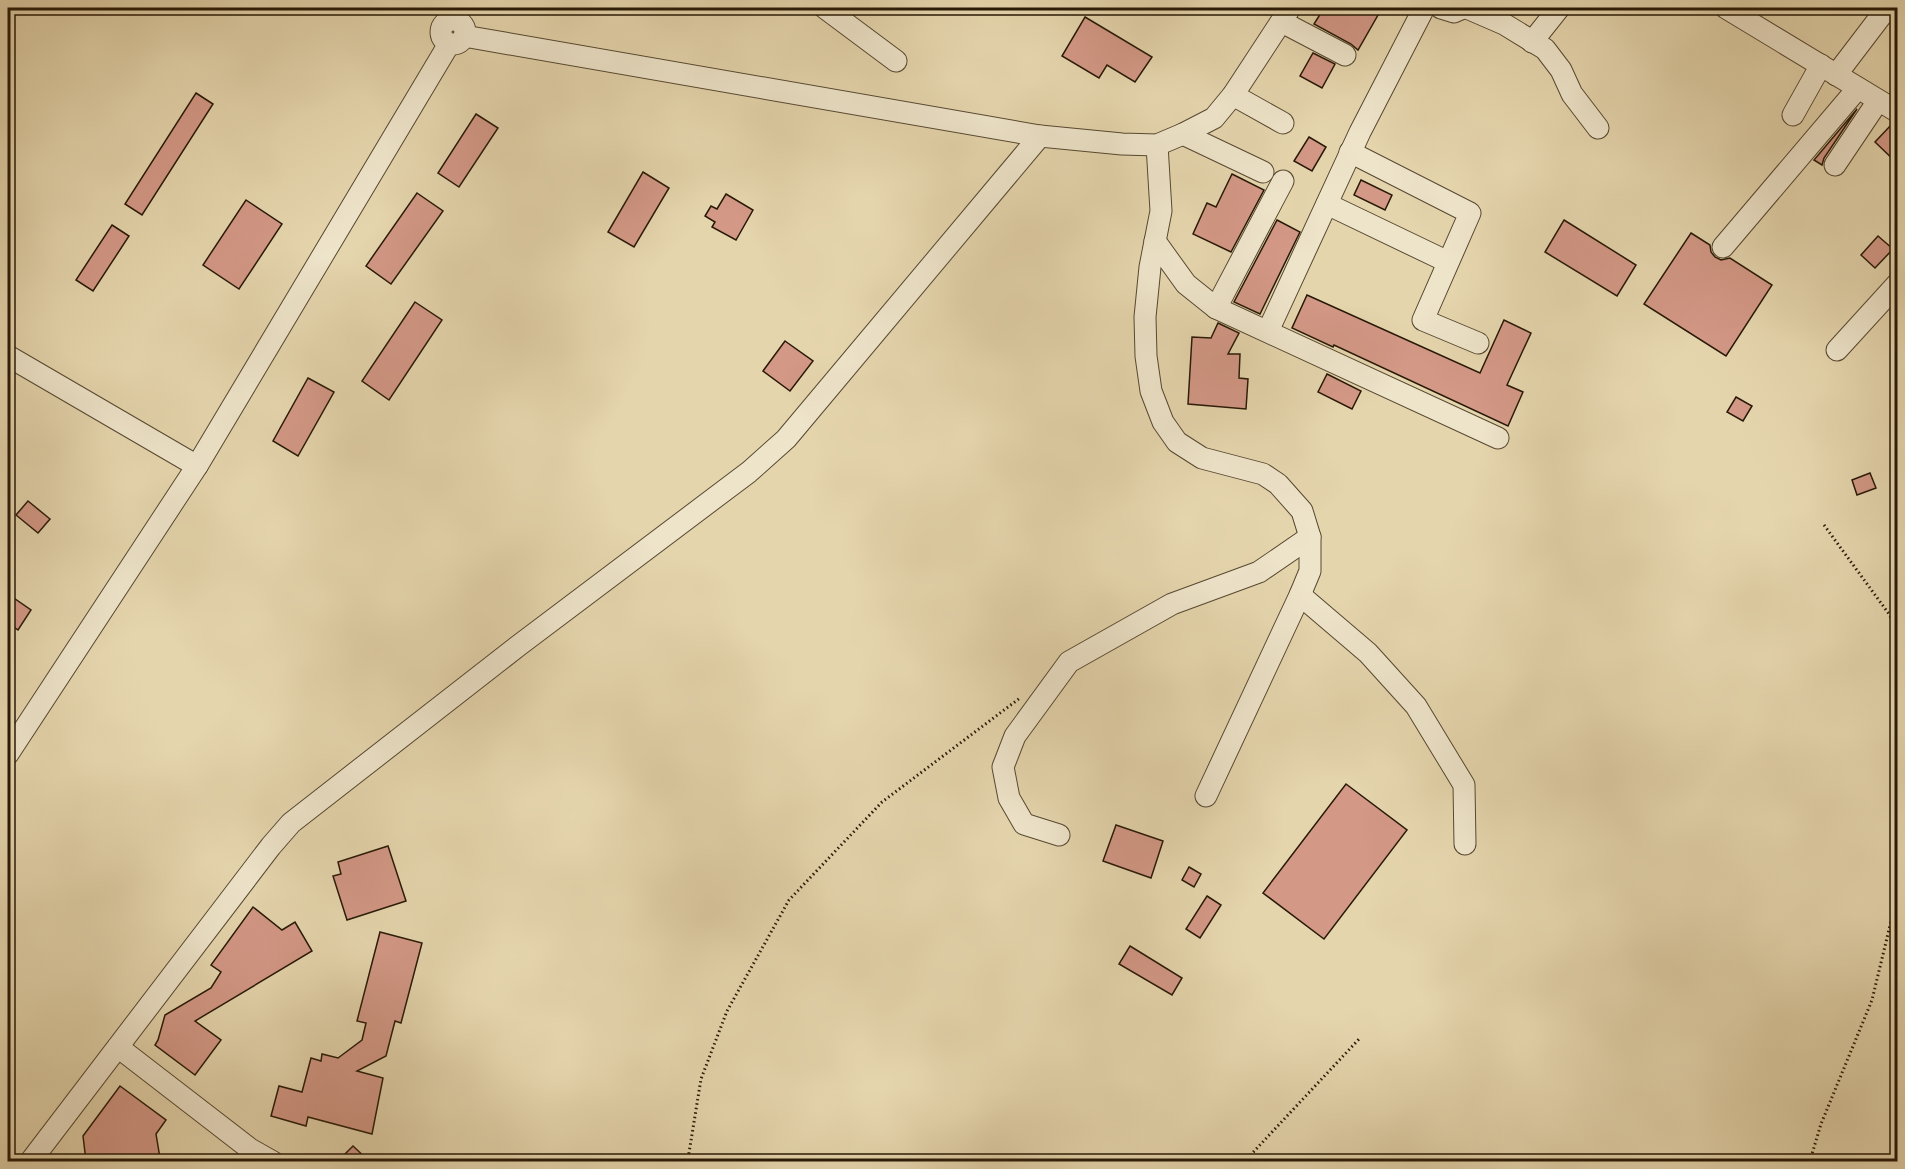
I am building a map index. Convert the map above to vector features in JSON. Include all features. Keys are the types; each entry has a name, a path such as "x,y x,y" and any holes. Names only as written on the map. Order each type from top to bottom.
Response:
{"street":[{"path":"825,8 896,61"},
{"path":"1268,331 1350,152 1424,8"},
{"path":"1441,8 1454,12 1465,8 1504,24 1545,49 1561,70 1572,94 1598,128"},
{"path":"1532,42 1559,8"},
{"path":"1726,8 1756,15 1828,70 1898,112"},
{"path":"1793,115 1828,70 1881,10"},
{"path":"8,754 197,466 452,27 1040,136 1122,144 1157,145 1214,118 1233,95 1286,15 1345,55"},
{"path":"1723,247 1858,88"},
{"path":"1233,95 1283,123"},
{"path":"1835,165 1878,100"},
{"path":"1183,134 1263,172"},
{"path":"30,1161 291,823 518,646 749,472 786,439 1040,136"},
{"path":"1157,145 1161,211 1150,267 1145,316 1146,356 1151,391 1163,422 1177,442 1202,458 1263,474 1278,484 1302,511 1310,537 1310,571 1206,796"},
{"path":"1350,152 1470,213 1423,320 1478,343"},
{"path":"1216,308 1283,181"},
{"path":"1327,204 1448,262"},
{"path":"1155,241 1186,284 1216,308 1498,438"},
{"path":"1837,350 1898,283"},
{"path":"8,356 197,466"},
{"path":"1059,836 1024,824 1009,798 1003,767 1015,736 1069,662 1172,604 1259,572 1310,537"},
{"path":"1300,595 1368,653 1416,706 1464,785 1465,844"},
{"path":"118,1047 248,1155 273,1161"}],"path":[{"path":"1824,525 1889,614 1898,631"},
{"path":"690,1161 688,1159 701,1079 727,1011 789,900 882,802 1024,695"},
{"path":"1812,1161 1821,1124 1872,1000 1898,885"},
{"path":"1244,1161 1360,1038"}],"building":[{"path":"1324,8 1382,8 1358,50 1314,24"},
{"path":"1085,17 1152,57 1135,82 1107,65 1099,78 1062,56"},
{"path":"1313,53 1335,64 1322,88 1300,76"},
{"path":"196,93 213,104 142,215 125,204"},
{"path":"1857,109 1824,158 1822,165 1814,160"},
{"path":"476,114 498,128 459,187 438,173"},
{"path":"1891,125 1898,132 1898,164 1875,142"},
{"path":"1309,137 1326,147 1312,171 1294,161"},
{"path":"643,172 669,188 634,247 608,232"},
{"path":"1232,174 1264,190 1231,252 1193,234 1207,203 1216,207"},
{"path":"1361,180 1392,195 1385,210 1354,195"},
{"path":"417,193 443,211 391,284 366,266"},
{"path":"726,194 753,210 736,240 712,227 715,222 705,216 711,206 717,209"},
{"path":"246,200 282,224 239,289 203,265"},
{"path":"1277,220 1300,232 1260,314 1234,302"},
{"path":"1564,220 1636,265 1617,296 1545,252"},
{"path":"112,225 129,236 93,291 76,280"},
{"path":"1691,233 1710,245 1715,257 1721,260 1730,258 1772,285 1726,356 1644,304"},
{"path":"1878,236 1893,249 1875,268 1861,255"},
{"path":"1307,295 1480,373 1504,320 1531,333 1507,385 1523,392 1508,426 1334,345 1333,347 1292,328"},
{"path":"415,302 442,320 389,400 362,381"},
{"path":"1218,323 1239,333 1228,354 1240,354 1239,378 1248,379 1246,409 1188,404 1192,337 1211,338"},
{"path":"785,341 813,361 790,391 763,371"},
{"path":"1327,374 1361,391 1352,409 1318,392"},
{"path":"308,378 334,392 298,456 273,441"},
{"path":"1736,397 1752,406 1743,421 1727,412"},
{"path":"1870,473 1876,488 1857,495 1852,480"},
{"path":"28,501 50,519 38,533 16,515"},
{"path":"8,594 31,610 18,630 8,623"},
{"path":"1346,784 1407,830 1324,939 1263,893"},
{"path":"1116,825 1163,841 1151,878 1103,861"},
{"path":"388,846 406,901 347,920 333,876 341,874 338,862"},
{"path":"1189,867 1201,874 1194,887 1182,880"},
{"path":"1207,896 1221,905 1200,938 1186,929"},
{"path":"253,907 282,930 295,922 312,951 195,1021 221,1040 195,1075 155,1045 165,1015 211,988 221,972 211,965"},
{"path":"380,932 422,943 401,1023 395,1021 386,1056 357,1071 383,1078 372,1134 308,1117 306,1126 271,1116 279,1086 302,1092 311,1058 321,1061 322,1054 338,1058 362,1040 366,1023 357,1021"},
{"path":"1130,946 1182,978 1172,995 1119,964"},
{"path":"120,1086 166,1120 156,1134 160,1158 135,1161 86,1161 83,1136"},
{"path":"353,1146 369,1161 338,1161"}]}
